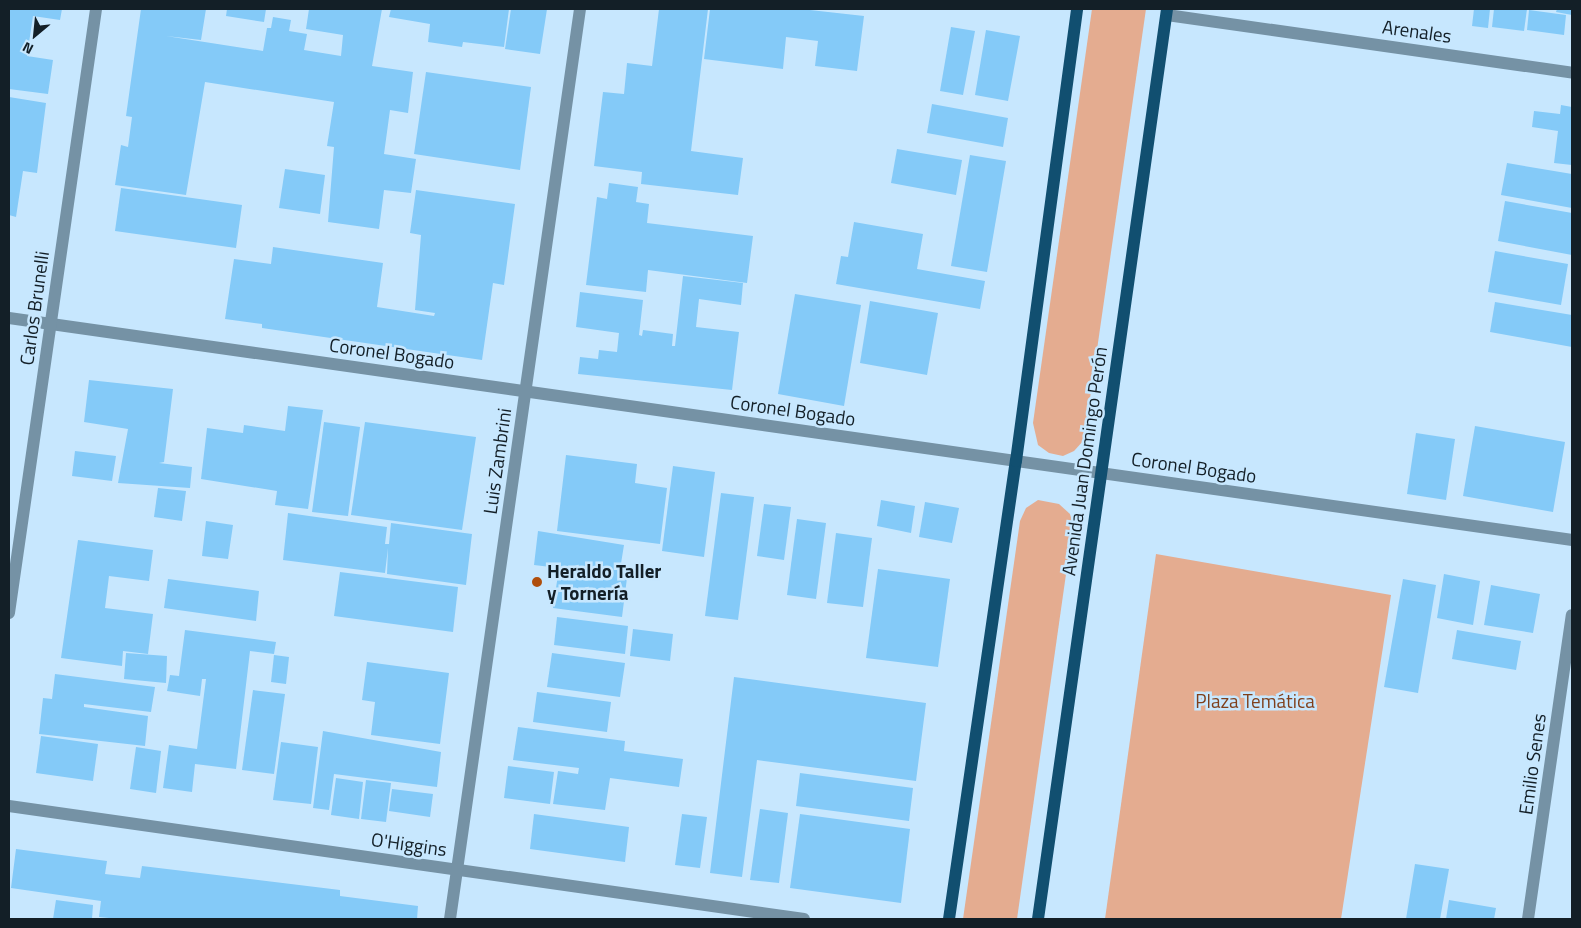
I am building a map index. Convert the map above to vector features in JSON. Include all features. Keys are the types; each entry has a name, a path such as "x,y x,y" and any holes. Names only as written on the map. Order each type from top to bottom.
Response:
{"main road":[{"path":"949,919 1016,461 1077,9"},
{"name":"Avenida Juan Domingo Perón","path":"1038,919 1167,12"}],"street":[{"name":"Carlos Brunelli","path":"9,613 96,9"},
{"name":"Luis Zambrini","path":"450,919 580,9"},
{"name":"Arenales","path":"1167,12 1572,73"},
{"name":"Coronel Bogado","path":"9,318 1572,540"},
{"name":"Emilio Senes","path":"1528,919 1572,615"},
{"name":"O'Higgins","path":"9,806 804,919"}],"green space":[{"path":"1092,9 1146,9 1084,440 1074,451 1063,456 1049,453 1038,445 1033,423"},
{"path":"1038,500 1059,504 1070,514 1073,525 1017,919 963,919 1020,521 1026,508"},
{"name":"Plaza Temática","path":"1156,554 1391,595 1341,919 1105,919"}],"building":[{"path":"9,9 62,9 60,20 33,16 27,56 53,60 48,94 9,89"},
{"path":"141,9 206,9 201,40 166,36 263,51 267,28 271,28 273,17 291,20 289,31 307,34 304,50 341,56 343,35 306,29 309,9 382,9 372,66 413,72 408,113 390,110 384,154 416,159 411,193 384,190 379,229 328,222 334,147 327,146 334,102 205,82 186,195 115,185 121,145 128,147 132,117 126,116"},
{"path":"227,9 266,9 264,22 226,16"},
{"path":"391,9 509,9 504,47 463,42 462,47 428,42 430,24 389,17"},
{"path":"511,9 547,9 540,54 505,49"},
{"path":"659,9 708,9 691,151 743,158 738,195 641,184 642,172 594,166 603,92 624,94 627,63 652,66"},
{"path":"710,9 801,9 864,16 857,71 815,66 818,41 786,37 783,69 704,59"},
{"path":"1474,9 1490,9 1488,28 1472,26"},
{"path":"1494,9 1527,9 1524,31 1492,27"},
{"path":"1557,9 1572,9 1572,15 1556,12"},
{"path":"1529,10 1566,15 1564,35 1527,30"},
{"path":"951,27 975,31 963,95 940,91"},
{"path":"986,30 1020,36 1008,101 975,95"},
{"path":"426,72 531,87 520,170 414,154"},
{"path":"9,97 46,103 37,173 23,171 16,217 9,215"},
{"path":"932,104 1008,118 1003,147 927,133"},
{"path":"1561,105 1572,107 1572,165 1554,163 1558,131 1532,127 1534,111 1560,114"},
{"path":"897,149 962,160 956,195 891,183"},
{"path":"970,155 1006,161 987,272 951,266"},
{"path":"1507,163 1572,174 1572,208 1501,195"},
{"path":"285,169 325,175 320,214 279,208"},
{"path":"609,183 638,187 636,202 649,204 647,223 753,236 747,283 648,270 646,292 586,285 597,197 607,199"},
{"path":"121,188 242,205 236,248 115,231"},
{"path":"416,190 515,204 504,285 493,283 482,360 262,328 262,324 225,319 234,259 271,264 273,247 383,263 377,307 434,316 435,313 415,310 421,235 410,233"},
{"path":"1505,201 1572,213 1572,255 1498,241"},
{"path":"854,222 923,234 917,269 985,281 980,309 836,284 841,256 848,257"},
{"path":"1495,251 1568,264 1561,305 1488,292"},
{"path":"683,276 743,283 741,305 699,299 696,327 739,332 732,390 578,374 580,357 598,359 599,350 617,352 619,333 576,327 580,292 643,300 639,335 642,336 643,330 673,334 672,346 675,346"},
{"path":"795,294 861,305 844,406 778,394"},
{"path":"870,301 938,313 927,375 860,363"},
{"path":"1495,302 1572,315 1572,347 1490,332"},
{"path":"89,380 173,389 164,462 159,463 192,467 190,488 118,483 128,429 84,422"},
{"path":"288,406 323,410 308,509 275,505 277,491 201,479 207,428 243,433 244,425 285,431"},
{"path":"324,422 360,427 348,516 312,512"},
{"path":"365,422 476,437 462,530 351,515"},
{"path":"1475,426 1565,442 1553,512 1463,496"},
{"path":"1416,433 1455,439 1446,500 1407,494"},
{"path":"75,451 116,456 112,481 72,476"},
{"path":"566,455 637,464 635,483 667,488 660,544 557,531"},
{"path":"673,466 715,472 704,557 662,551"},
{"path":"158,488 186,491 182,521 154,517"},
{"path":"721,493 754,497 738,620 705,616"},
{"path":"881,500 915,506 911,533 877,526"},
{"path":"925,502 959,508 952,543 919,537"},
{"path":"764,504 791,507 784,560 757,556"},
{"path":"288,513 387,527 385,544 389,544 391,523 472,534 466,585 387,574 388,548 385,573 283,560"},
{"path":"797,519 826,523 816,599 787,595"},
{"path":"206,521 233,525 228,559 202,556"},
{"path":"538,531 624,545 619,576 627,578 622,617 553,608 559,568 534,565"},
{"path":"836,533 872,538 863,607 827,603"},
{"path":"78,540 153,550 149,581 109,576 105,608 153,614 148,654 123,651 122,666 61,658"},
{"path":"878,569 950,579 938,667 866,658"},
{"path":"340,572 458,587 453,632 334,616"},
{"path":"1444,574 1480,581 1473,625 1437,618"},
{"path":"168,579 259,591 256,621 164,608"},
{"path":"1403,579 1436,585 1418,693 1384,687"},
{"path":"1491,585 1540,594 1533,633 1484,625"},
{"path":"557,617 628,626 625,654 554,645"},
{"path":"633,629 673,634 670,661 630,656"},
{"path":"185,630 276,642 274,654 250,651 236,769 195,764 192,792 163,788 169,745 197,749 206,679 202,679 200,696 167,691 170,675 179,676"},
{"path":"1457,630 1521,641 1516,670 1452,659"},
{"path":"126,653 167,656 166,683 124,679"},
{"path":"552,653 625,663 620,697 547,687"},
{"path":"274,655 289,657 286,684 271,682"},
{"path":"367,662 449,673 440,744 371,735 375,702 362,700"},
{"path":"55,674 155,687 151,712 84,704 84,707 148,716 145,746 39,734 43,698 52,699"},
{"path":"734,677 926,703 916,781 757,760 742,877 710,873"},
{"path":"253,690 285,694 274,774 242,770"},
{"path":"537,692 611,702 607,732 533,722"},
{"path":"518,727 625,741 624,751 683,759 679,787 610,778 605,810 553,804 558,771 578,774 579,768 513,760"},
{"path":"323,731 441,752 437,787 334,774 329,810 313,808"},
{"path":"41,736 98,744 93,781 36,773"},
{"path":"281,742 318,747 311,804 273,800"},
{"path":"136,747 161,751 156,793 130,789"},
{"path":"508,766 554,772 550,804 504,798"},
{"path":"800,773 913,788 909,821 796,806"},
{"path":"336,778 363,782 359,819 331,815"},
{"path":"366,780 391,783 386,822 361,819"},
{"path":"392,789 433,794 430,817 389,811"},
{"path":"760,809 788,813 779,883 750,880"},
{"path":"534,814 629,827 625,862 530,849"},
{"path":"682,814 707,817 700,868 675,865"},
{"path":"800,814 910,829 901,903 790,888"},
{"path":"16,849 107,861 105,874 140,878 142,866 340,890 340,896 418,906 417,919 119,919 99,917 101,901 11,888"},
{"path":"1415,864 1449,869 1440,919 1406,919"},
{"path":"56,900 93,905 92,919 53,919"},
{"path":"1449,900 1496,908 1494,919 1446,919"}],"place":[{"name":"Heraldo Taller y Tornería","path":"537,582"}]}
